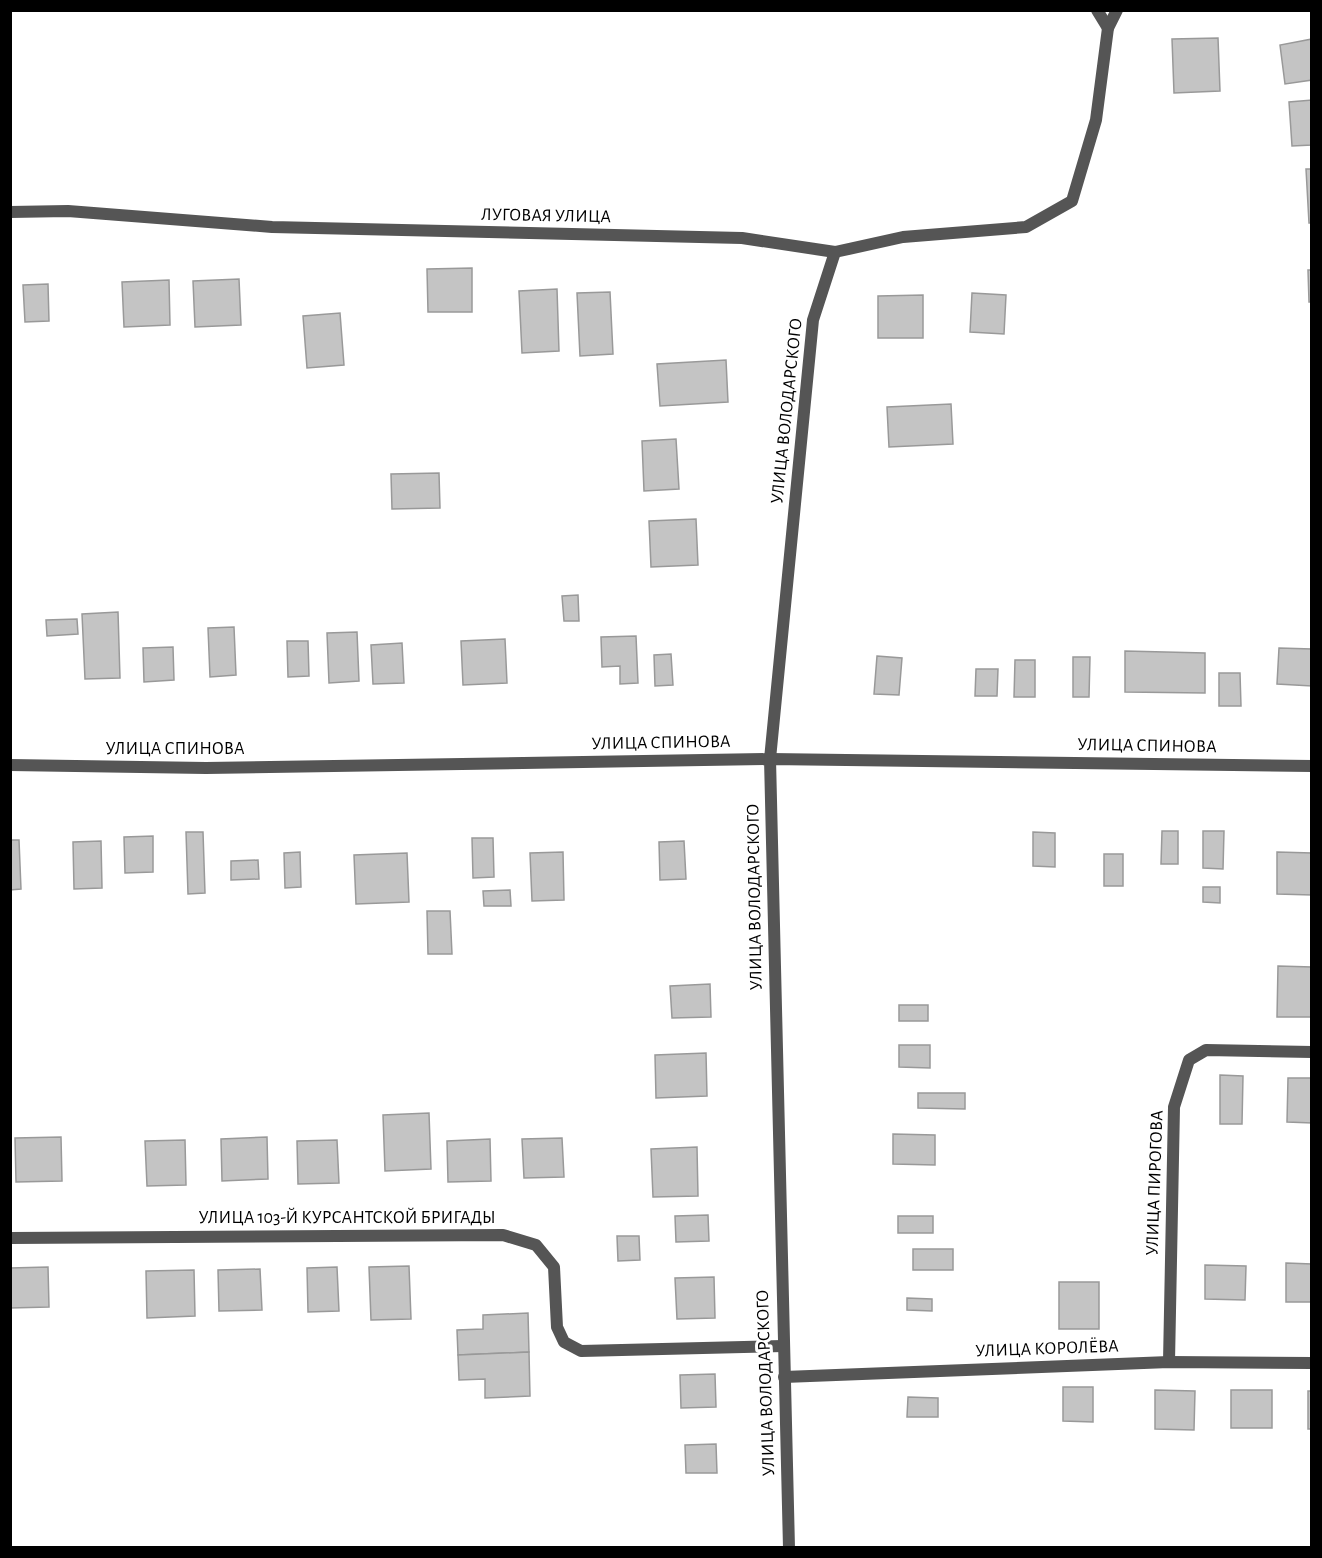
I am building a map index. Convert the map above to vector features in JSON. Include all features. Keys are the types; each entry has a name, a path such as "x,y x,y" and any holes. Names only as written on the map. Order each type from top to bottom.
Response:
{"street":[{"path":"1097,10 1108,28"},
{"path":"1108,28 1117,10"},
{"name":"ЛУГОВАЯ УЛИЦА","path":"10,212 68,211 272,227 742,238 835,252 903,237 1026,227 1072,201 1096,120 1108,28"},
{"name":"УЛИЦА ВОЛОДАРСКОГО","path":"789,1548 770,759 813,320 835,252"},
{"name":"УЛИЦА СПИНОВА","path":"10,765 206,768 770,759 1311,766"},
{"name":"УЛИЦА ПИРОГОВА","path":"1169,1362 1174,1107 1189,1060 1206,1050 1311,1052"},
{"name":"УЛИЦА 103-Й КУРСАНТСКОЙ БРИГАДЫ","path":"10,1238 503,1235 536,1245 554,1267 557,1327 564,1342 581,1351 783,1346"},
{"name":"УЛИЦА КОРОЛЁВА","path":"784,1377 1169,1362 1311,1363"}],"building":[{"path":"1218,38 1220,91 1174,93 1172,39"},
{"path":"1312,39 1312,80 1285,84 1280,45"},
{"path":"1312,100 1312,145 1292,146 1289,102"},
{"path":"1306,169 1312,169 1312,223 1309,223"},
{"path":"472,268 472,312 428,312 427,269"},
{"path":"1308,270 1312,270 1312,302 1309,302"},
{"path":"239,279 241,325 195,327 193,281"},
{"path":"169,280 170,325 124,327 122,282"},
{"path":"48,284 49,321 25,322 23,285"},
{"path":"557,289 559,351 522,353 519,291"},
{"path":"610,292 613,354 580,356 577,293"},
{"path":"972,293 1006,295 1004,334 970,332"},
{"path":"923,295 923,338 878,338 878,296"},
{"path":"340,313 344,365 307,368 303,316"},
{"path":"726,360 728,402 660,406 657,364"},
{"path":"951,404 953,444 889,447 887,407"},
{"path":"676,439 679,489 644,491 642,441"},
{"path":"439,473 440,508 392,509 391,474"},
{"path":"696,519 698,565 651,567 649,521"},
{"path":"578,595 579,621 564,621 562,596"},
{"path":"118,612 120,678 85,679 82,614"},
{"path":"77,619 78,634 47,636 46,620"},
{"path":"234,627 236,675 210,677 208,628"},
{"path":"357,632 359,681 329,683 327,633"},
{"path":"636,636 638,683 620,684 620,666 602,667 601,637"},
{"path":"505,639 507,683 463,685 461,641"},
{"path":"287,641 308,641 309,676 288,677"},
{"path":"402,643 404,683 373,684 371,645"},
{"path":"173,647 174,680 144,682 143,648"},
{"path":"1279,648 1312,649 1312,686 1277,684"},
{"path":"1125,651 1205,653 1205,693 1125,692"},
{"path":"671,654 673,685 655,686 654,655"},
{"path":"877,656 902,658 899,695 874,694"},
{"path":"1073,657 1090,657 1089,697 1073,697"},
{"path":"1015,660 1035,660 1035,697 1014,697"},
{"path":"976,669 998,669 997,696 975,696"},
{"path":"1219,673 1240,673 1241,706 1219,706"},
{"path":"1162,831 1178,831 1178,864 1161,864"},
{"path":"1203,831 1224,831 1223,869 1203,868"},
{"path":"186,832 203,832 205,893 188,894"},
{"path":"1033,832 1055,833 1055,867 1033,866"},
{"path":"153,836 153,872 125,873 124,837"},
{"path":"472,838 493,838 494,877 473,878"},
{"path":"10,840 19,840 21,889 10,890"},
{"path":"101,841 102,888 74,889 73,842"},
{"path":"684,841 686,879 660,880 659,842"},
{"path":"300,852 301,887 285,888 284,853"},
{"path":"563,852 564,900 532,901 530,853"},
{"path":"1277,852 1312,853 1312,895 1277,894"},
{"path":"407,853 409,902 356,904 354,855"},
{"path":"1104,854 1123,854 1123,886 1104,886"},
{"path":"258,860 259,879 231,880 231,861"},
{"path":"1203,887 1220,887 1220,903 1203,902"},
{"path":"510,890 511,906 484,906 483,891"},
{"path":"427,911 450,911 452,954 428,954"},
{"path":"1278,966 1312,967 1312,1017 1277,1017"},
{"path":"710,984 711,1017 672,1018 670,986"},
{"path":"899,1005 928,1005 928,1021 899,1021"},
{"path":"899,1045 930,1045 930,1068 899,1067"},
{"path":"706,1053 707,1096 656,1098 655,1055"},
{"path":"1220,1075 1243,1076 1242,1124 1220,1124"},
{"path":"1288,1078 1312,1078 1312,1123 1287,1122"},
{"path":"918,1093 965,1093 965,1109 918,1108"},
{"path":"429,1113 431,1169 385,1171 383,1115"},
{"path":"893,1134 935,1135 935,1165 893,1164"},
{"path":"61,1137 62,1181 16,1182 15,1138"},
{"path":"267,1137 268,1179 222,1181 221,1139"},
{"path":"562,1138 564,1177 524,1178 522,1139"},
{"path":"490,1139 491,1181 448,1182 447,1141"},
{"path":"185,1140 186,1185 147,1186 145,1141"},
{"path":"337,1140 339,1183 298,1184 297,1141"},
{"path":"697,1147 698,1196 653,1197 651,1149"},
{"path":"708,1215 709,1241 676,1242 675,1216"},
{"path":"898,1216 933,1216 933,1233 898,1233"},
{"path":"617,1236 639,1236 640,1260 618,1261"},
{"path":"913,1249 953,1249 953,1270 913,1270"},
{"path":"1286,1263 1312,1264 1312,1302 1286,1302"},
{"path":"1205,1265 1246,1266 1245,1300 1205,1299"},
{"path":"409,1266 411,1319 371,1320 369,1267"},
{"path":"48,1267 49,1307 10,1308 10,1268"},
{"path":"337,1267 339,1311 308,1312 307,1268"},
{"path":"260,1269 262,1310 219,1311 218,1270"},
{"path":"194,1270 195,1316 147,1318 146,1271"},
{"path":"714,1277 715,1318 677,1319 675,1278"},
{"path":"1059,1282 1099,1282 1099,1329 1059,1329"},
{"path":"907,1298 932,1299 932,1311 907,1310"},
{"path":"528,1313 529,1352 458,1355 457,1330 483,1329 483,1315"},
{"path":"529,1352 530,1396 485,1398 485,1379 459,1380 458,1355"},
{"path":"715,1374 716,1407 681,1408 680,1375"},
{"path":"1063,1387 1093,1387 1093,1422 1063,1421"},
{"path":"1155,1390 1195,1391 1194,1430 1155,1429"},
{"path":"1231,1390 1272,1390 1272,1428 1231,1428"},
{"path":"1308,1391 1312,1391 1312,1429 1308,1429"},
{"path":"908,1397 938,1398 938,1417 907,1417"},
{"path":"716,1444 717,1473 686,1473 685,1445"}]}
